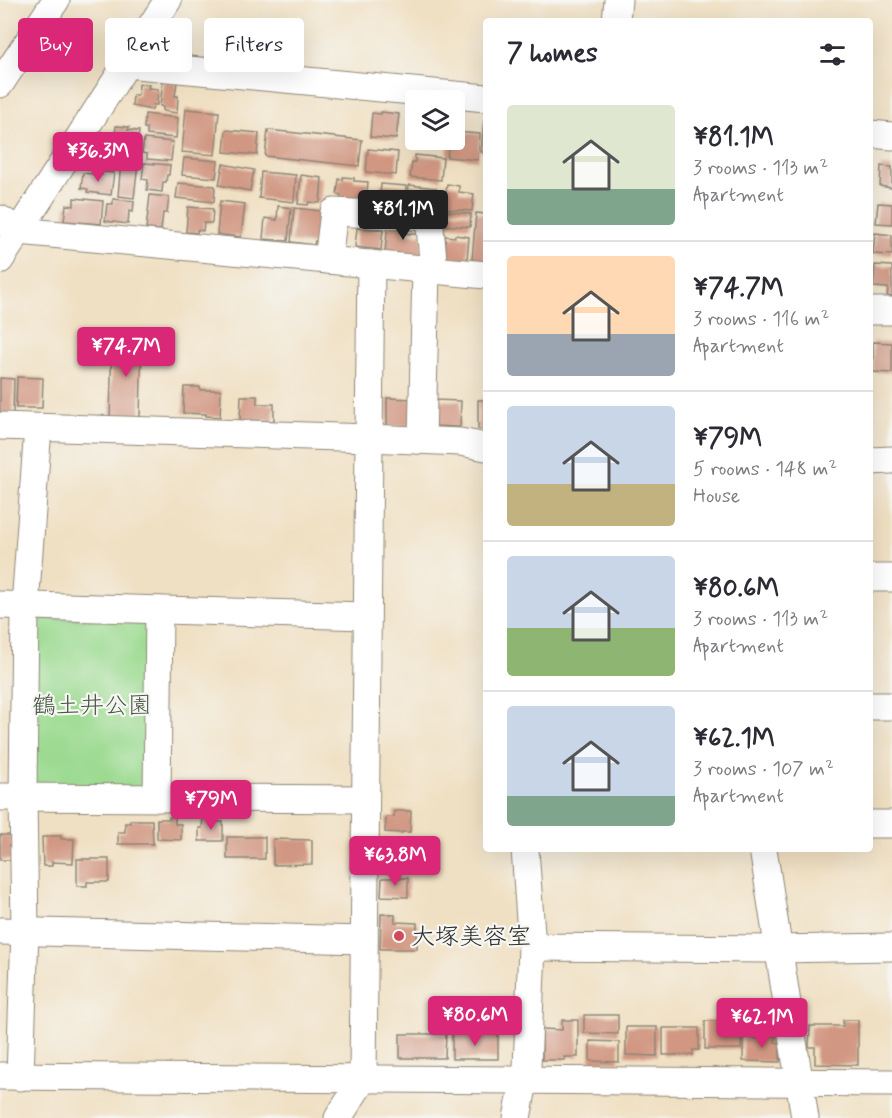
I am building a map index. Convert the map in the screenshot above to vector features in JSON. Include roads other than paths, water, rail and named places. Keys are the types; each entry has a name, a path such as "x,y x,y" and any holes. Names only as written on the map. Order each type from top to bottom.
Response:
{"street":[{"path":"0,84 56,0"},
{"path":"156,18 168,0"},
{"path":"616,18 618,0"},
{"path":"192,70 483,98"},
{"path":"0,260 9,225 120,72"},
{"path":"873,134 892,136"},
{"path":"328,260 334,212 429,217 430,270 422,440"},
{"path":"9,225 483,275"},
{"path":"338,1118 363,1079 371,264"},
{"path":"873,311 892,311"},
{"path":"0,426 422,440 460,442 483,446"},
{"path":"38,428 12,606 10,1076 892,1083"},
{"path":"873,461 892,460"},
{"path":"873,578 892,578"},
{"path":"12,606 367,616"},
{"path":"157,798 159,610"},
{"path":"873,706 892,706"},
{"path":"11,797 365,799"},
{"path":"873,824 892,824"},
{"path":"517,1118 525,1080 532,948 525,852"},
{"path":"763,852 805,1118"},
{"path":"12,931 364,940"},
{"path":"532,948 892,947"}],"place":[{"name":"大塚美容室","path":"399,936"}],"park label":[{"name":"鶴土井公園","path":"92,705"}]}
